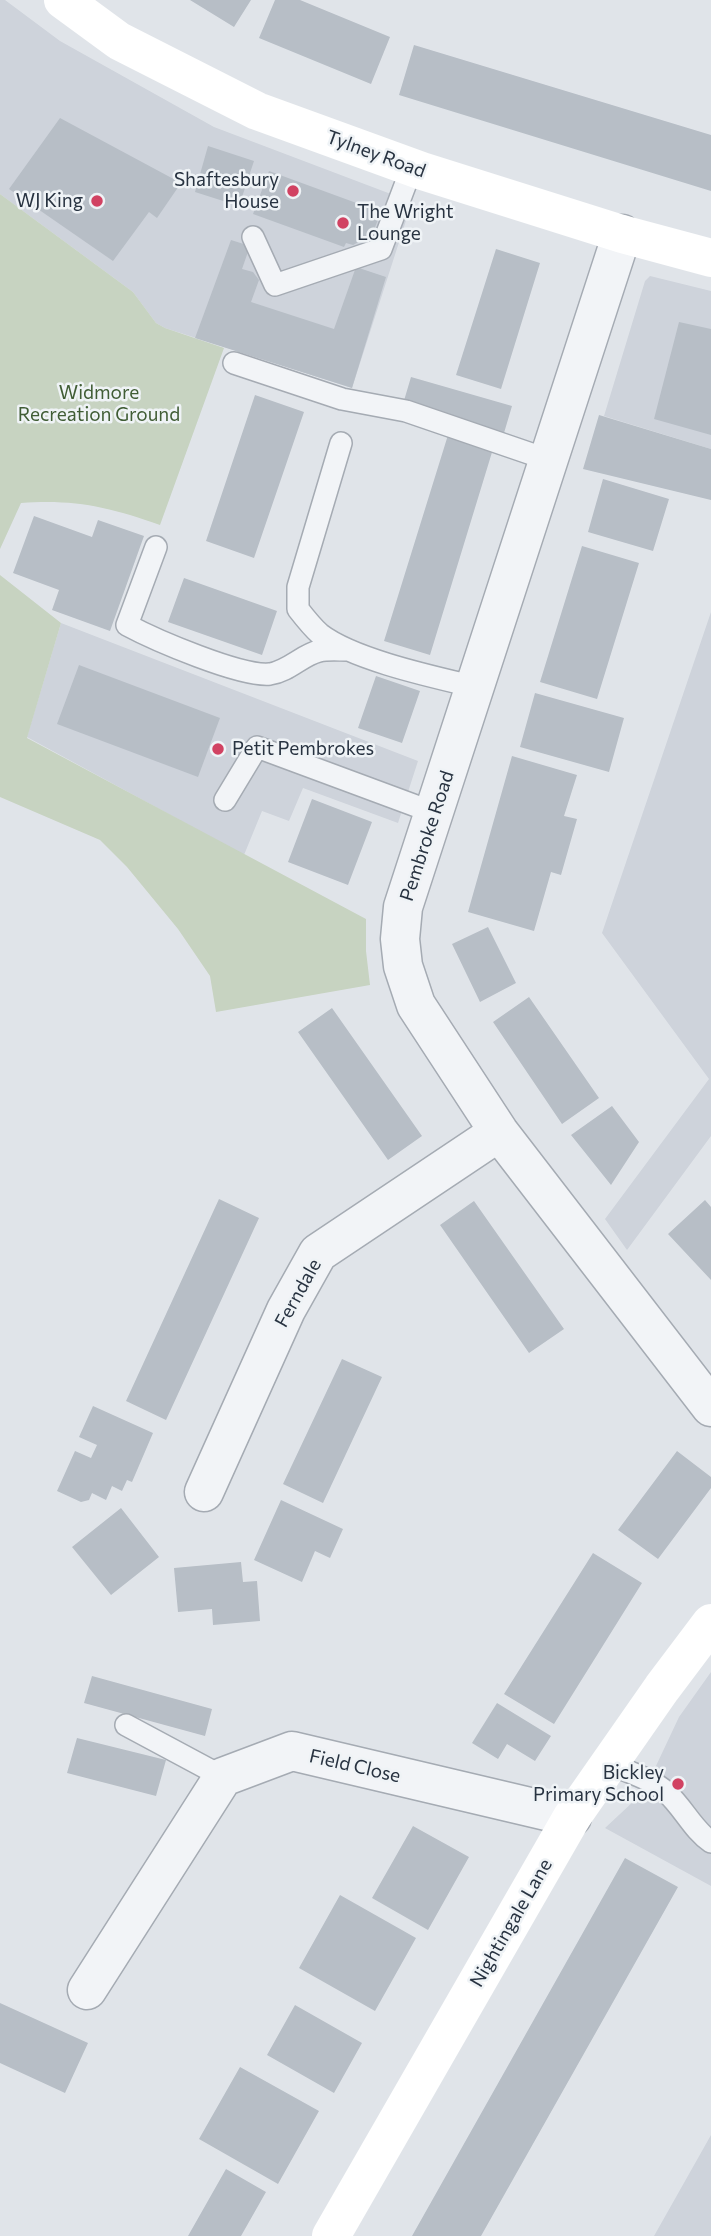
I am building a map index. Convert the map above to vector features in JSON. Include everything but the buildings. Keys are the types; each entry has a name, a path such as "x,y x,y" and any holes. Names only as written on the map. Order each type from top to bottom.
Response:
{"street":[{"name":"Tylney Road","path":"63,0 118,41 257,111 412,167 622,234 711,258"},
{"name":"Pembroke Road","path":"622,234 403,907 400,939 403,966 416,1005 499,1132 711,1408"},
{"name":"Ferndale","path":"204,1492 286,1310 318,1253 499,1132"},
{"name":"Nightingale Lane","path":"331,2236 572,1817 711,1623"},
{"name":"Field Close","path":"223,1777 292,1751 572,1817"},
{"path":"88,1990 223,1777"}],"lane":[{"path":"253,237 275,285 381,249 412,167"},
{"path":"234,363 342,399 406,411 549,460"},
{"path":"341,443 298,586 298,609 321,635 349,650 419,674 476,687"},
{"path":"156,547 127,625 148,636 242,671 270,674 319,651 349,650"},
{"path":"225,800 257,747 435,813"},
{"path":"126,1725 223,1777"},
{"path":"610,1764 663,1789 684,1810 703,1837 711,1842"}],"shaded area":[{"path":"0,0 5,0 60,41 214,127 412,202 352,388 165,328 156,323 133,292 0,194"},
{"path":"650,276 711,291 711,449 604,416 645,281"},
{"path":"711,612 711,1136 627,1250 605,1219 709,1079 602,933"},
{"name":"Petit Pembrokes","path":"61,623 418,761 398,823 303,788 289,821 262,811 244,855 27,737"},
{"name":"Bickley Primary School","path":"711,1672 711,1886 605,1828 635,1800 655,1768 679,1717"},
{"path":"711,2135 711,2236 654,2236"}],"green space":[{"name":"Widmore Recreation Ground","path":"0,194 133,292 156,323 224,348 160,525 124,513 75,503 21,503 0,549"},
{"path":"0,575 61,623 27,738 366,919 370,985 216,1012 210,976 178,929 127,867 100,840 0,797"}],"place":[{"name":"Shaftesbury House","path":"293,191"},
{"name":"WJ King","path":"97,201"},
{"name":"The Wright Lounge","path":"343,223"},
{"name":"Petit Pembrokes","path":"218,749"},
{"name":"Bickley Primary School","path":"678,1784"}]}
